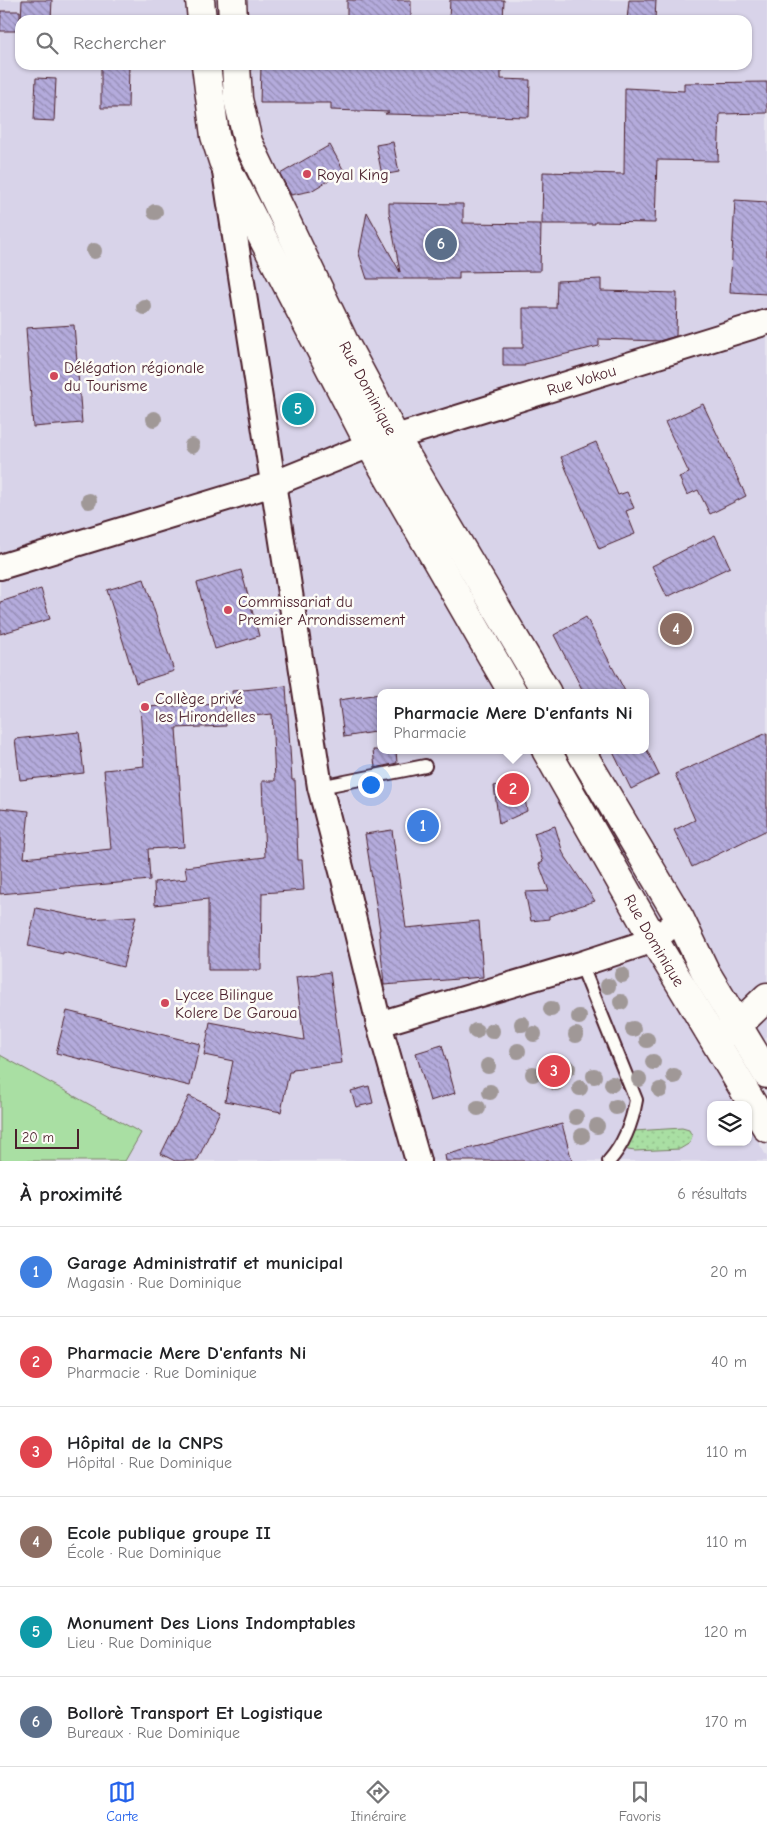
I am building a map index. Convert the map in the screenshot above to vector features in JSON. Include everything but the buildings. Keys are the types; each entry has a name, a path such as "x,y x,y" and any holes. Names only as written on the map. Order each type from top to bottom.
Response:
{"main road":[{"path":"200,0 202,15"},
{"path":"232,0 233,15"},
{"name":"Rue Dominique","path":"207,70 215,136 223,161 370,445 511,689"},
{"name":"Rue Dominique","path":"236,70 238,99 248,142 343,340 396,438 545,689"},
{"path":"270,253 295,241"},
{"name":"Rue Dominique","path":"548,754 654,940 767,1128"},
{"name":"Rue Dominique","path":"582,754 680,919 706,973 767,1074"},
{"path":"714,1040 738,1025 767,997"}],"street":[{"path":"223,161 320,787 378,1024 418,1161"},
{"name":"Rue Vokou","path":"0,567 273,484 370,445 767,322"},
{"path":"378,1024 581,964 654,940 680,919"}],"lane":[{"path":"320,787 425,766"},
{"path":"581,964 636,1100 633,1119 627,1134 609,1161"}],"shaded area":[{"path":"0,0 767,0 767,1036 733,1098 735,1101 707,1101 707,1146 752,1146 752,1131 767,1157 767,1161 0,1161"}],"green space":[{"path":"0,1055 141,1133 125,1161 0,1161"},
{"path":"682,1128 689,1130 692,1136 690,1143 680,1149 635,1151 624,1147 634,1131"}],"place":[{"name":"Royal King","path":"307,174"},
{"name":"Bollorè Transport Et Logistique","path":"441,244"},
{"name":"Délégation régionale du Tourisme","path":"54,376"},
{"name":"Monument Des Lions Indomptables","path":"298,409"},
{"name":"Commissariat du Premier Arrondissement","path":"228,610"},
{"name":"Ecole publique groupe II","path":"676,629"},
{"name":"Collège privé les Hirondelles","path":"145,707"},
{"name":"Pharmacie Mere D'enfants Ni","path":"513,789"},
{"name":"Garage Administratif et municipal","path":"423,826"},
{"name":"Lycee Bilingue Kolere De Garoua","path":"165,1003"},
{"name":"Hôpital de la CNPS","path":"554,1071"}]}
